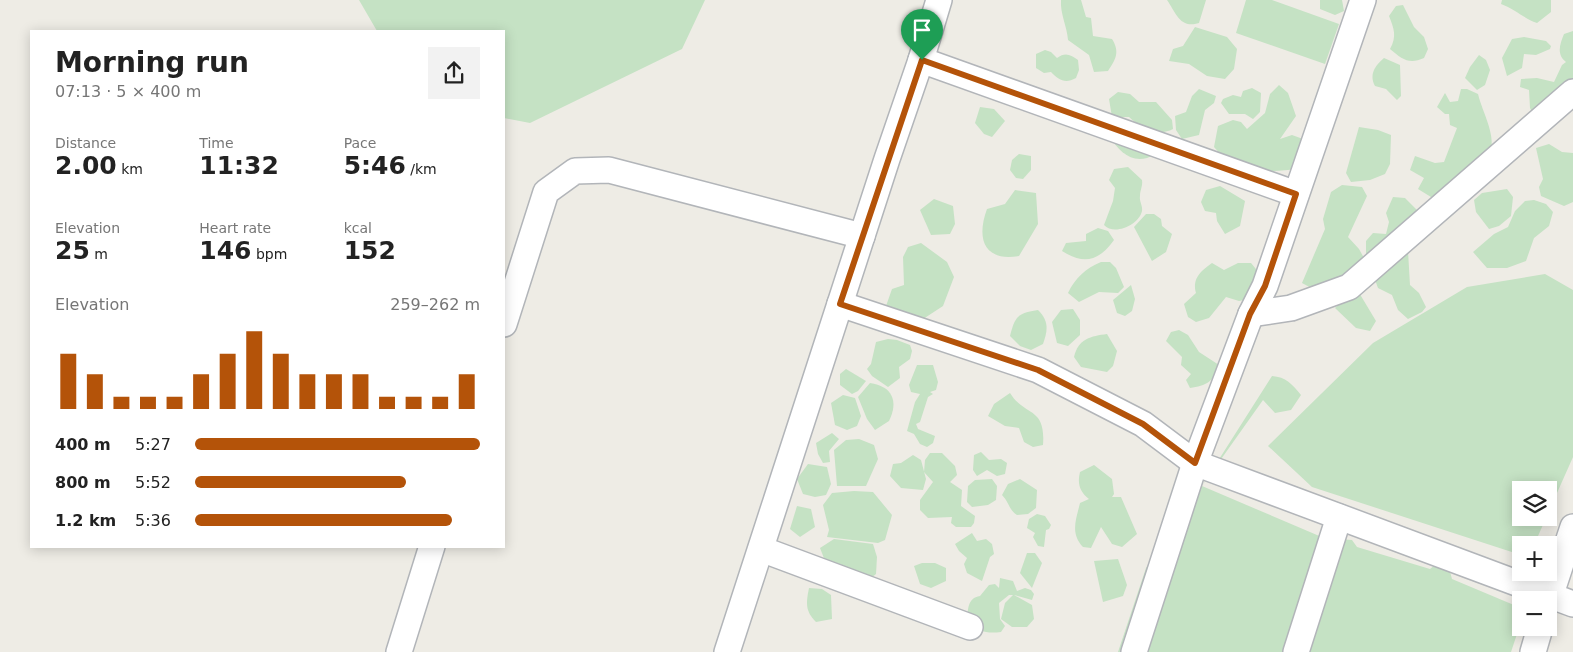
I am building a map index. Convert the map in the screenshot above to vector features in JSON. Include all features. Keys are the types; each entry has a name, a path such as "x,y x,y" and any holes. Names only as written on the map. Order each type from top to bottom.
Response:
{"street":[{"path":"727,652 862,236 922,60 939,0"},
{"path":"1134,652 1195,463 1250,314 1265,286 1363,0"},
{"path":"922,60 1296,194"},
{"path":"1250,314 1291,308 1349,287 1573,92"},
{"path":"505,321 546,192 575,171 609,170 862,236"},
{"path":"840,304 1038,370 1143,424 1195,463 1533,591"},
{"path":"1296,652 1339,517"},
{"path":"1557,600 1573,527"},
{"path":"398,652 431,548"},
{"path":"761,549 970,627"},
{"path":"1532,652 1537,636"}],"green space":[{"path":"359,0 705,0 682,49 530,123 505,118 505,30 376,30"},
{"path":"1061,0 1081,0 1086,17 1091,18 1093,36 1112,39 1116,48 1116,55 1108,71 1094,72 1089,55 1068,40"},
{"path":"1167,0 1206,0 1199,23 1187,24 1183,22 1176,15"},
{"path":"1246,0 1272,0 1339,24 1325,64 1236,33"},
{"path":"1320,0 1342,0 1344,11 1335,15 1320,9"},
{"path":"1502,0 1551,0 1551,12 1537,23 1501,4"},
{"path":"1403,5 1414,27 1424,37 1428,49 1424,58 1419,60 1406,60 1390,49 1394,40 1394,32 1389,16 1396,6"},
{"path":"1195,27 1227,37 1237,49 1234,69 1225,79 1207,76 1189,64 1169,61 1173,49 1183,46"},
{"path":"1573,31 1573,87 1533,114 1530,108 1529,90 1520,87 1521,79 1537,78 1554,82 1562,65 1566,62 1560,52 1560,45 1564,34"},
{"path":"1524,37 1546,41 1551,46 1550,49 1536,55 1524,54 1522,68 1507,76 1502,58 1512,39"},
{"path":"1045,50 1051,52 1057,58 1068,55 1078,60 1079,70 1076,78 1069,81 1062,80 1051,72 1044,73 1036,68 1036,54"},
{"path":"1479,55 1486,60 1490,70 1485,85 1477,90 1465,78"},
{"path":"1384,58 1400,65 1401,96 1397,100 1386,89 1375,86 1373,82 1374,70"},
{"path":"1279,85 1288,93 1296,116 1280,139 1292,135 1303,139 1296,169 1278,171 1258,170 1234,158 1222,156 1214,147 1218,126 1233,120 1241,122 1247,129 1265,113 1270,94"},
{"path":"1252,88 1261,93 1260,112 1253,119 1245,114 1229,114 1221,103 1223,99 1233,95 1241,97 1243,91"},
{"path":"1199,89 1216,96 1214,103 1205,110 1199,135 1182,139 1176,130 1175,116 1186,112 1192,96"},
{"path":"1461,89 1467,89 1478,94 1490,130 1491,152 1441,197 1431,197 1418,189 1424,178 1410,170 1415,156 1435,163 1444,162 1457,128 1450,125 1449,114 1445,114 1437,107 1445,93 1450,102 1458,101"},
{"path":"1118,92 1130,94 1139,102 1156,102 1172,120 1173,129 1156,132 1144,128 1129,117 1112,117 1109,99"},
{"path":"980,107 994,109 1005,121 992,137 984,134 975,123"},
{"path":"1359,127 1378,130 1391,135 1390,164 1385,174 1370,180 1351,182 1346,173"},
{"path":"1109,136 1155,154 1141,159 1129,156 1118,148"},
{"path":"1549,144 1562,152 1573,153 1573,202 1564,206 1541,196 1539,187 1543,179 1536,148"},
{"path":"1019,154 1031,156 1031,170 1023,179 1016,178 1010,170 1012,160"},
{"path":"1128,167 1142,180 1140,198 1142,211 1136,221 1126,227 1120,229 1108,228 1104,225 1113,201 1115,188 1109,180 1114,169"},
{"path":"1342,185 1362,187 1367,196 1348,237 1364,258 1360,273 1315,290 1302,283 1325,229 1323,219 1331,192"},
{"path":"1220,186 1245,201 1240,226 1225,234 1217,221 1216,213 1205,211 1201,202 1206,190"},
{"path":"1507,189 1513,197 1511,216 1499,226 1489,229 1476,212 1474,200 1482,193"},
{"path":"1015,190 1036,193 1038,224 1019,256 1007,257 991,252 983,239 982,230 987,209 1005,204"},
{"path":"1393,197 1405,198 1420,213 1408,251 1410,285 1419,293 1426,307 1422,312 1408,319 1398,310 1392,295 1378,288 1374,277 1374,259 1366,255 1366,241 1373,233 1386,234 1389,222 1386,213"},
{"path":"934,199 953,206 955,224 950,234 931,235 920,210"},
{"path":"1534,200 1546,204 1553,212 1549,226 1534,238 1526,261 1507,268 1487,268 1473,252 1494,234 1508,227 1515,211 1525,201"},
{"path":"1146,214 1154,214 1161,219 1162,226 1172,234 1166,252 1152,261 1134,227"},
{"path":"1098,228 1108,231 1114,240 1103,253 1091,259 1084,259 1062,251 1066,243 1086,241 1086,234"},
{"path":"921,243 947,262 954,277 943,306 917,323 886,306 892,289 904,285 903,257 908,247"},
{"path":"1101,262 1110,262 1116,268 1124,287 1118,293 1099,292 1079,302 1068,293 1082,274 1090,267"},
{"path":"1212,263 1224,270 1238,263 1251,263 1260,274 1249,299 1239,301 1226,297 1209,318 1196,322 1188,317 1184,304 1196,293 1195,283 1198,275"},
{"path":"1545,274 1573,290 1573,457 1557,493 1557,481 1512,481 1512,526 1542,526 1538,536 1512,536 1512,552 1312,487 1268,446 1373,343 1467,287"},
{"path":"1131,285 1135,299 1132,311 1125,316 1117,313 1113,300"},
{"path":"1358,291 1376,321 1370,331 1356,328 1335,308 1345,298"},
{"path":"1073,309 1080,320 1080,335 1068,346 1057,343 1052,322 1061,310"},
{"path":"1038,310 1046,322 1046,334 1043,344 1031,350 1020,346 1010,336 1018,317 1022,314"},
{"path":"1179,330 1188,335 1199,352 1219,365 1212,379 1201,386 1190,388 1186,380 1191,374 1181,365 1182,357 1166,341 1171,332"},
{"path":"1107,334 1117,351 1113,366 1107,372 1081,367 1074,357 1082,342 1091,337"},
{"path":"888,339 910,345 912,351 910,359 899,367 900,378 888,387 872,376 867,369 871,364 876,342"},
{"path":"917,365 933,365 938,382 936,390 930,392 933,394 928,397 920,422 916,424 918,429 935,436 933,443 927,447 920,444 914,434 907,431 915,402 920,394 911,392 909,385"},
{"path":"846,369 866,381 858,391 852,394 840,385 840,374"},
{"path":"1272,376 1292,384 1301,395 1291,410 1275,413 1263,400 1202,486"},
{"path":"870,383 884,387 892,396 893,401 892,414 889,421 875,430 867,419 858,397"},
{"path":"1010,393 1016,401 1038,418 1043,433 1043,445 1033,447 1024,442 1019,428 1005,426 988,416 994,404"},
{"path":"843,395 855,398 861,416 857,426 847,430 835,425 831,403"},
{"path":"832,433 839,439 829,451 830,462 823,463 818,454 816,443"},
{"path":"859,439 874,445 878,459 866,486 837,486 834,450 846,440"},
{"path":"981,452 989,460 1001,459 1007,463 1005,474 997,476 987,470 977,476 973,470 974,455"},
{"path":"930,453 942,453 955,466 957,475 950,482 962,490 961,506 975,516 971,527 956,527 951,523 952,517 928,518 920,510 920,500 933,482 924,472 925,460"},
{"path":"913,455 921,460 926,479 923,490 901,488 890,476 893,464 901,463"},
{"path":"808,464 827,467 831,484 826,495 815,497 803,494 797,479"},
{"path":"1094,465 1112,479 1114,494 1112,497 1121,497 1137,534 1122,547 1112,544 1101,527 1091,548 1083,547 1076,537 1075,526 1080,503 1089,499 1083,494 1080,487 1080,472"},
{"path":"992,479 997,486 996,500 988,505 972,507 967,502 968,486 975,480"},
{"path":"1020,479 1037,490 1036,508 1028,514 1017,515 1012,511 1002,495 1008,484"},
{"path":"1202,486 1324,538 1352,540 1357,547 1430,569 1435,565 1449,568 1452,579 1512,604 1512,636 1516,636 1511,652 1118,652 1146,568"},
{"path":"873,492 892,515 885,540 878,543 827,537 829,530 823,505 832,493"},
{"path":"797,506 811,509 815,527 800,537 790,529"},
{"path":"1037,514 1045,516 1051,525 1046,530 1044,547 1038,546 1033,537 1035,533 1027,528 1029,519"},
{"path":"972,533 977,541 986,539 992,544 994,554 990,557 982,581 967,573 964,564 967,558 959,551 955,544"},
{"path":"834,539 873,544 877,557 876,574 866,582 829,571 820,548"},
{"path":"1027,553 1035,553 1042,563 1032,588 1020,573"},
{"path":"1118,559 1127,585 1123,596 1103,602 1094,561"},
{"path":"922,563 935,563 946,568 946,581 931,588 920,584 914,566"},
{"path":"1000,578 1013,581 1017,591 1025,588 1031,590 1034,594 1032,600 1014,595 1032,605 1034,619 1027,627 1012,627 1001,619 1005,603 1013,595 1009,595 999,603 1000,619 1005,626 1001,632 991,633 983,631 967,622 970,602 980,596 989,585 995,584 999,588"},
{"path":"809,588 822,589 831,595 832,619 816,622 812,618 807,606"}],"route":[{"path":"922,60 1296,194 1265,286 1250,314 1195,463 1143,424 1038,370 840,304 887,159 922,60"}]}
